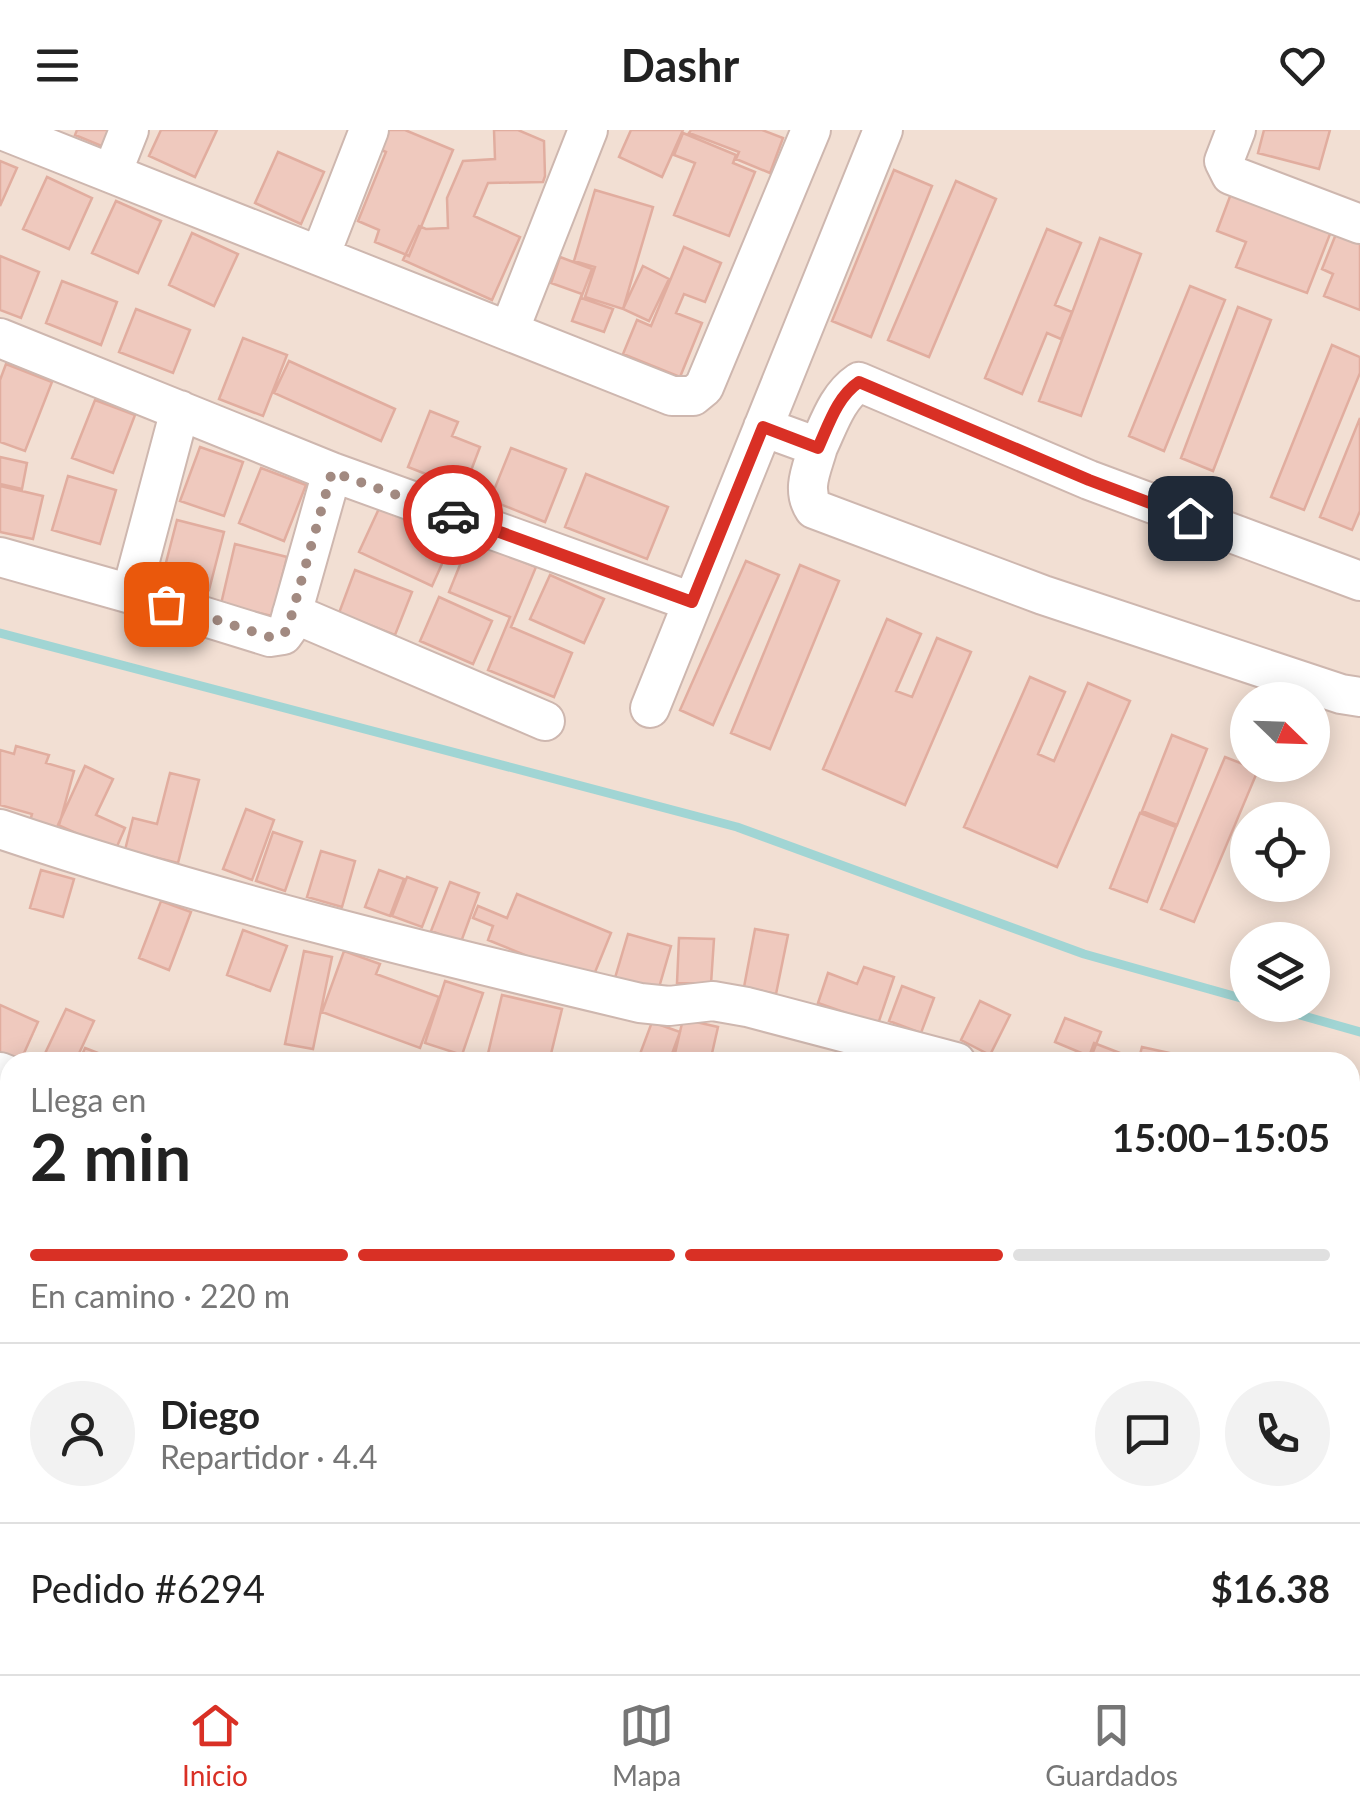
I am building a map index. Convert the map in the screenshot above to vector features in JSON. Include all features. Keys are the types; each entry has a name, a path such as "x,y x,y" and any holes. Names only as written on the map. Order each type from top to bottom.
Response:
{"street":[{"path":"2,130 672,396 692,396 704,387 812,130"},
{"path":"112,173 129,130"},
{"path":"320,256 369,130"},
{"path":"509,330 588,130"},
{"path":"650,708 884,130"},
{"path":"1236,130 1224,161 1231,175 1360,224"},
{"path":"0,338 332,472 692,602"},
{"path":"1360,580 1089,480 859,382 840,402 818,448 807,483 807,498 814,509 1043,595 1360,697"},
{"path":"131,594 180,410"},
{"path":"763,427 818,448"},
{"path":"0,557 270,637 283,635 332,472"},
{"path":"292,613 545,721"},
{"path":"0,829 359,936 640,1003 669,1006 713,1002 747,1007 918,1052"}],"shaded area":[{"path":"0,130 1360,130 1360,1052 0,1052"}],"building":[{"path":"77,130 110,130 104,147 75,135"},
{"path":"161,130 217,130 195,177 149,156"},
{"path":"384,130 405,130 453,150 409,256 375,242 379,230 358,221 386,152 377,148"},
{"path":"494,130 518,130 544,141 545,176 543,182 488,183 474,216 520,237 492,300 403,260 419,226 448,228 447,198 463,161 495,159"},
{"path":"631,130 683,130 662,177 619,157"},
{"path":"762,130 783,138 770,173 736,159 739,152 689,133"},
{"path":"1264,130 1330,130 1319,169 1258,153"},
{"path":"683,133 736,155 733,163 755,172 729,236 674,215 695,163 674,155"},
{"path":"278,152 324,172 301,224 255,203"},
{"path":"0,161 17,168 0,206"},
{"path":"894,170 932,186 871,337 832,321"},
{"path":"47,177 92,198 69,249 23,229"},
{"path":"956,181 996,199 929,357 888,340"},
{"path":"595,190 653,207 623,309 585,297 595,267 574,261"},
{"path":"1232,191 1332,229 1307,293 1236,267 1246,242 1217,231"},
{"path":"116,201 161,221 138,273 92,253"},
{"path":"1047,229 1081,243 1055,305 1072,312 1061,339 1047,333 1022,394 985,378"},
{"path":"192,233 238,254 214,306 169,285"},
{"path":"1336,234 1360,244 1360,310 1324,296 1333,274 1322,269"},
{"path":"1100,238 1141,254 1081,416 1039,401"},
{"path":"684,247 721,263 705,302 684,294 676,313 702,323 680,377 623,354 637,320 651,326"},
{"path":"0,256 39,272 21,318 0,310"},
{"path":"560,257 592,269 581,298 613,309 604,332 572,321 582,294 551,283"},
{"path":"643,266 669,279 649,321 623,309"},
{"path":"62,281 117,302 101,345 46,323"},
{"path":"1190,286 1225,300 1164,451 1129,436"},
{"path":"1238,307 1271,320 1213,471 1181,458"},
{"path":"136,309 190,330 173,373 119,352"},
{"path":"243,338 287,355 263,416 219,399"},
{"path":"1332,345 1360,357 1360,373 1304,510 1271,497"},
{"path":"289,361 395,409 381,441 274,393"},
{"path":"6,364 52,382 25,451 0,442 0,380"},
{"path":"95,400 135,415 113,473 72,458"},
{"path":"430,411 458,422 452,436 480,447 464,489 408,467"},
{"path":"1360,418 1360,511 1352,530 1320,517"},
{"path":"200,447 243,462 224,516 180,501"},
{"path":"511,448 566,469 545,522 490,500"},
{"path":"0,457 27,463 22,489 0,484"},
{"path":"261,468 306,485 284,541 239,523"},
{"path":"586,474 668,507 647,559 565,527"},
{"path":"68,476 116,490 100,544 52,530"},
{"path":"0,486 43,496 33,539 0,532"},
{"path":"382,502 455,535 432,586 359,552"},
{"path":"177,520 224,532 209,590 162,578"},
{"path":"470,540 536,567 511,627 572,653 554,697 488,670 510,617 449,592"},
{"path":"235,544 287,557 272,616 221,604"},
{"path":"746,561 779,575 713,725 680,710"},
{"path":"800,565 839,581 770,749 731,733"},
{"path":"355,570 412,592 395,635 339,613"},
{"path":"550,575 604,599 584,643 530,619"},
{"path":"439,597 492,621 473,664 420,641"},
{"path":"887,619 921,634 896,691 912,697 937,638 971,652 905,805 823,769"},
{"path":"1030,677 1065,692 1038,754 1054,761 1088,683 1130,701 1057,867 964,827"},
{"path":"1172,735 1207,749 1177,825 1142,811"},
{"path":"16,746 49,755 46,763 74,771 58,829 30,821 32,814 0,805 0,750 14,754"},
{"path":"1225,757 1230,759 1230,782 1253,782 1245,802 1230,802 1230,836 1194,922 1161,909"},
{"path":"85,766 113,779 96,815 125,828 115,851 58,825"},
{"path":"170,773 199,780 178,863 125,850 133,818 157,824"},
{"path":"246,809 274,820 252,880 223,869"},
{"path":"1140,813 1176,827 1147,902 1110,888"},
{"path":"273,832 302,842 285,891 256,881"},
{"path":"321,851 355,861 342,907 307,897"},
{"path":"41,870 74,879 63,917 30,908"},
{"path":"379,870 404,879 390,916 365,907"},
{"path":"407,877 437,888 422,927 392,916"},
{"path":"450,882 479,893 461,942 431,931"},
{"path":"517,894 611,933 591,982 488,940 493,926 473,918 478,906 507,918"},
{"path":"161,901 191,912 169,970 139,958"},
{"path":"755,929 788,935 776,994 744,987"},
{"path":"243,930 287,946 270,991 227,975"},
{"path":"628,934 671,946 658,991 615,978"},
{"path":"679,938 714,939 711,984 677,983"},
{"path":"304,951 332,957 313,1049 285,1044"},
{"path":"344,951 380,964 376,974 439,997 420,1048 322,1012"},
{"path":"864,967 894,977 878,1024 818,1003 828,973 857,984"},
{"path":"445,981 483,993 463,1052 425,1043"},
{"path":"902,986 934,998 921,1033 889,1021"},
{"path":"502,995 562,1009 551,1052 488,1052"},
{"path":"980,1001 1010,1015 992,1052 961,1040"},
{"path":"0,1005 38,1022 24,1052 0,1052"},
{"path":"66,1009 94,1021 80,1052 46,1052"},
{"path":"1065,1018 1101,1032 1093,1052 1079,1052 1055,1042"},
{"path":"683,1019 718,1027 712,1052 675,1052"},
{"path":"652,1022 680,1032 673,1052 641,1052"},
{"path":"1094,1043 1117,1052 1091,1052"}],"waterway":[{"path":"0,633 737,827 1084,954 1230,995"},
{"path":"1325,1022 1360,1032"}],"way so far":[{"path":"166,604 270,637 283,635 332,472 453,515"}],"route":[{"path":"453,515 692,602 763,427 818,448 840,402 859,382 1089,480 1190,518"}]}
